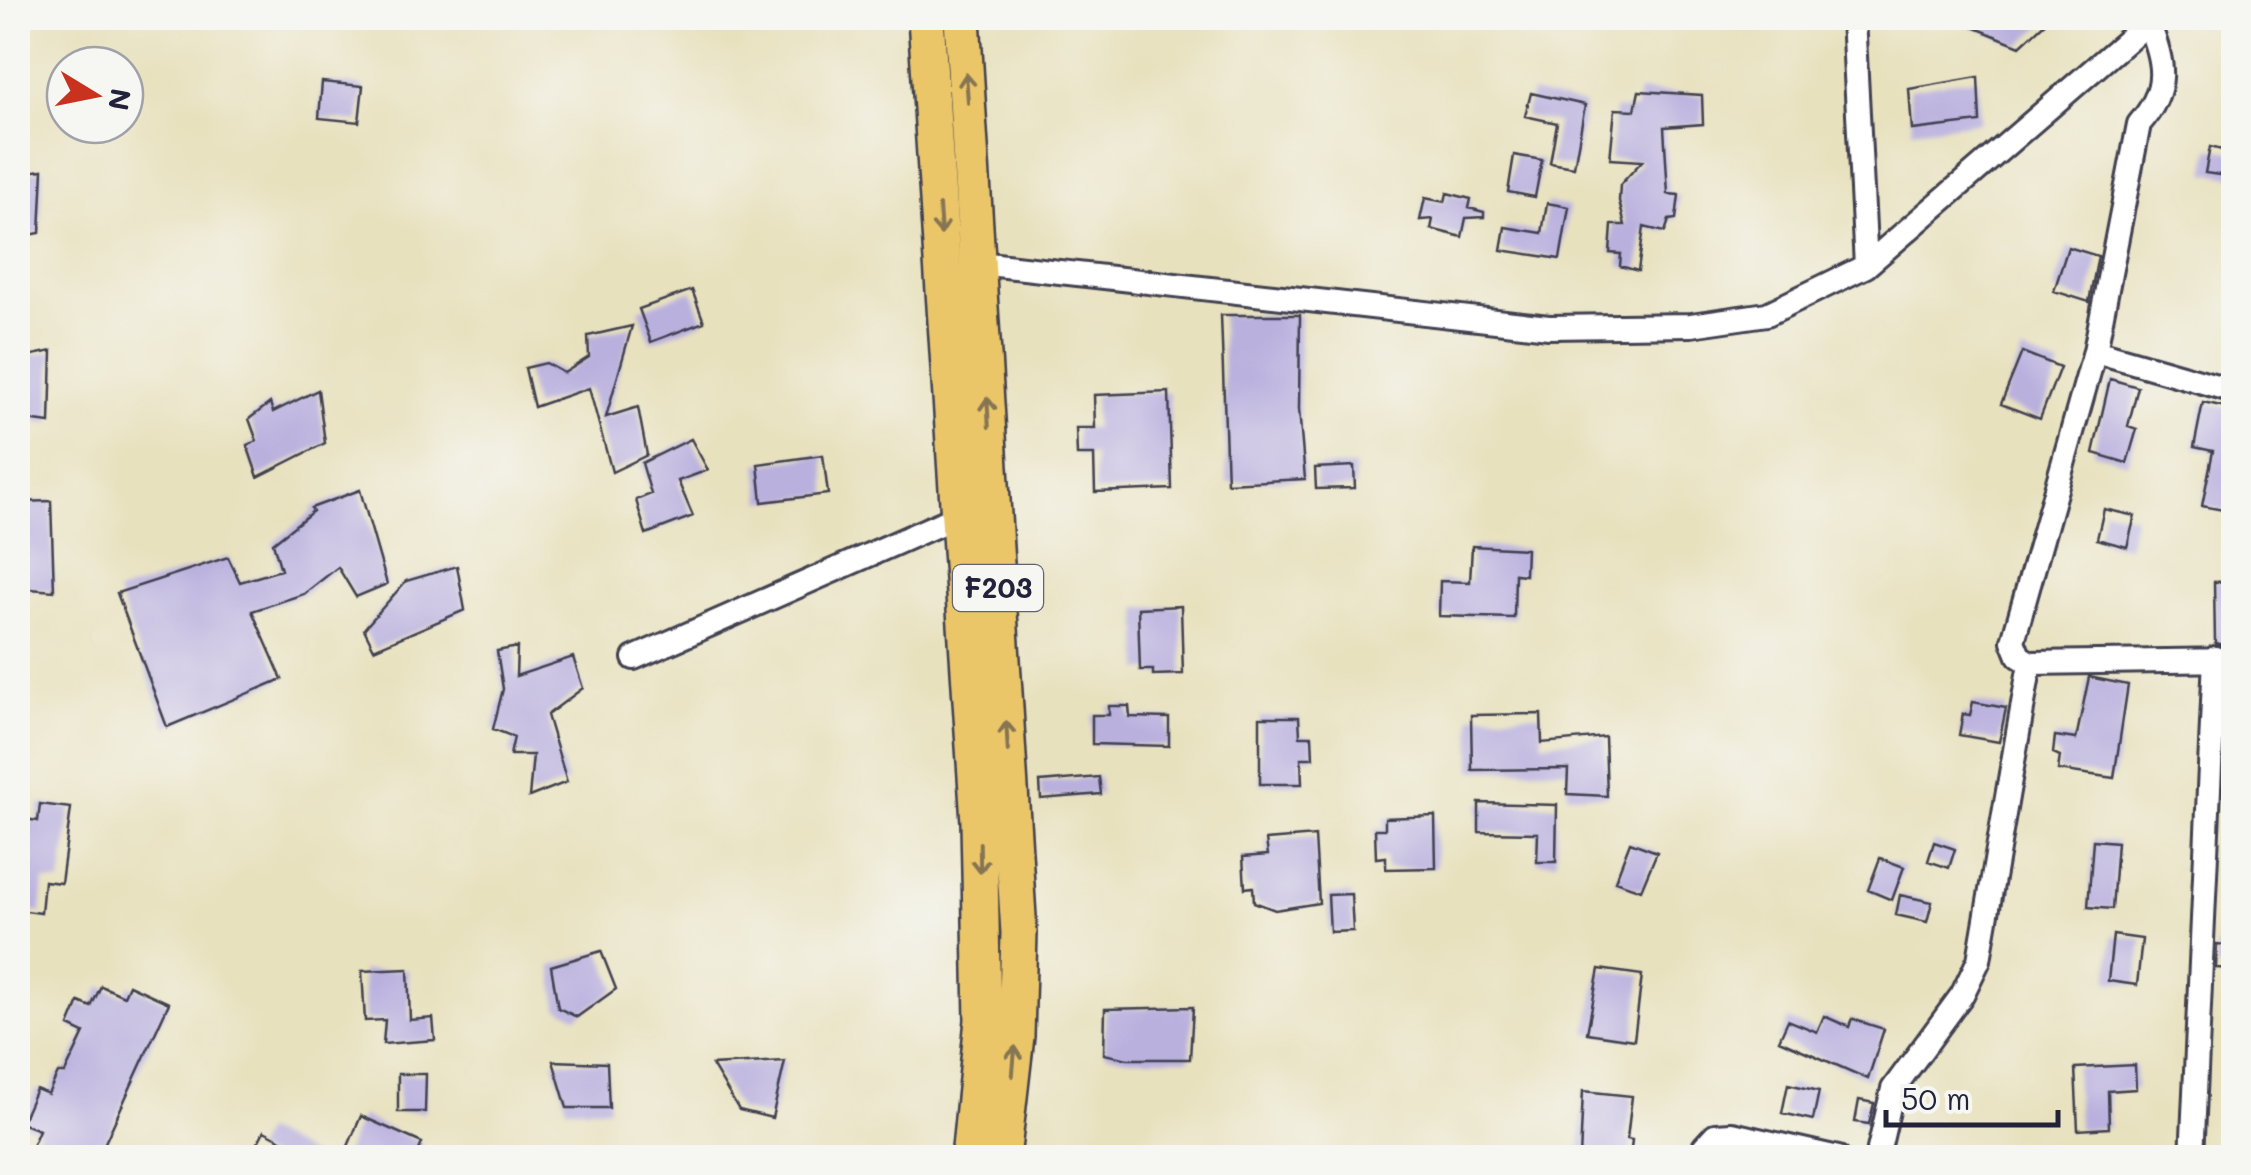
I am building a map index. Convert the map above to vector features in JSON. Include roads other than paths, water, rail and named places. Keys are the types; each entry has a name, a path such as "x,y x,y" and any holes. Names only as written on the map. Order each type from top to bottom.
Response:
{"main road":[{"name":"F203","path":"926,18 1019,933 1016,1036 1002,1158"},
{"name":"F203","path":"962,18 979,264 976,510 983,1000 970,1158"}],"street":[{"path":"1853,18 1866,266"},
{"path":"979,264 1549,327 1691,326 1767,314 1866,266 2150,20 2162,56 2163,84 2155,106 2139,124 2095,351 2013,642 2019,656 2030,663 2224,659 2192,1158"},
{"path":"2095,351 2234,392"},
{"path":"634,658 976,510"},
{"path":"1877,1158 1894,1088 1962,994 1979,960 2030,663"},
{"path":"1702,1158 1704,1147 1715,1134 1732,1134 1838,1158"}]}
